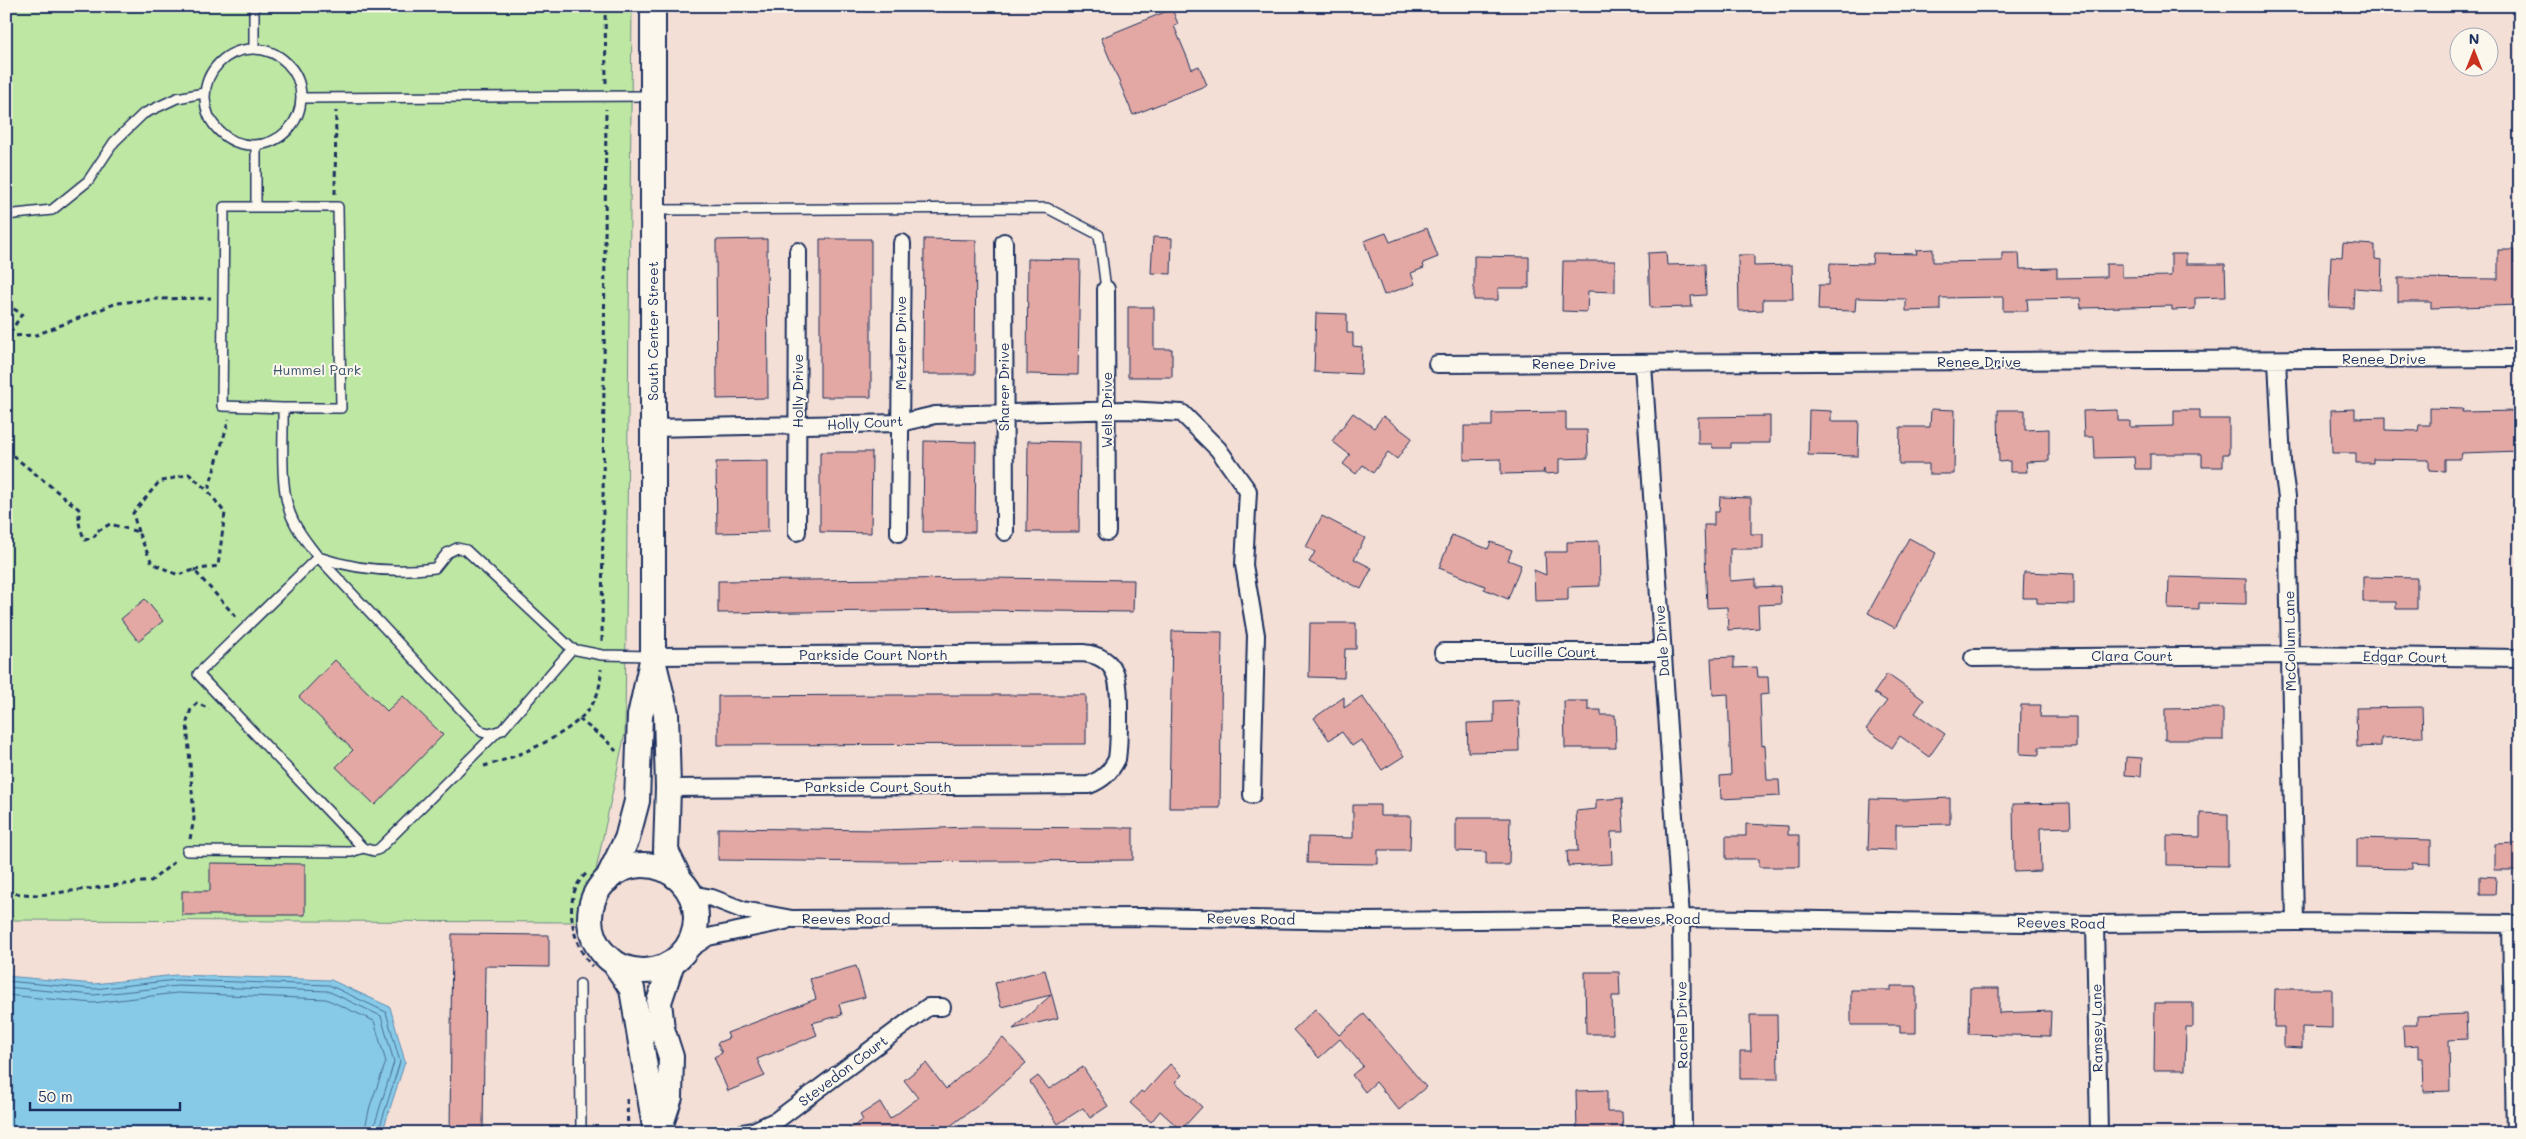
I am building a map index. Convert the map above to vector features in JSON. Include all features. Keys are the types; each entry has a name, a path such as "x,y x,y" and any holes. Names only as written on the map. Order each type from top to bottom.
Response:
{"main road":[{"name":"South Center Street","path":"599,875 627,839 637,801 640,716 653,656 654,6"},
{"name":"South Center Street","path":"653,656 666,713 668,788 666,851 685,887"},
{"path":"636,866 652,866 667,871 685,887 696,909 696,924 692,939 678,958 659,1002 662,1029 670,1057 670,1097 657,1133 632,989 604,965 601,950 594,937 590,922 592,906 598,892 599,875 636,866"},
{"path":"604,965 642,971 657,969 678,958"}],"street":[{"name":"Sharer Drive","path":"1004,242 1005,532"},
{"name":"Metzler Drive","path":"899,533 902,243"},
{"name":"Holly Drive","path":"798,251 798,532"},
{"name":"Wells Drive","path":"1106,289 1107,532"},
{"name":"Renee Drive","path":"1437,364 2520,358"},
{"name":"McCollum Lane","path":"2276,360 2282,462 2287,497 2295,922"},
{"name":"Dale Drive","path":"1643,364 1681,918"},
{"name":"Holly Court","path":"652,428 900,423 935,415 1107,411 1182,413 1218,449 1248,491 1244,565 1256,635 1252,795"},
{"name":"Lucille Court","path":"1443,652 1663,652"},
{"name":"Parkside Court North","path":"653,656 1093,654 1106,661 1114,670 1119,682 1119,750 1112,771 1102,780 1089,785"},
{"name":"Clara Court","path":"1973,658 2291,655"},
{"name":"Edgar Court","path":"2291,655 2520,658"},
{"name":"Parkside Court South","path":"668,788 1089,785"},
{"name":"Reeves Road","path":"685,887 743,910 792,919 1140,917 1363,921 1681,918 2095,924 2295,922 2515,924"},
{"name":"Rachel Drive","path":"1681,918 1684,1133"},
{"name":"Reeves Road","path":"678,958 708,937 792,919"},
{"name":"Ramsey Lane","path":"2095,924 2099,1133"},
{"path":"2515,924 2515,1133"},
{"name":"Stevedon Court","path":"742,1133 754,1131 777,1120 928,1007 942,1007"}],"lane":[{"path":"254,6 254,49"},
{"path":"254,49 263,49 279,56 291,67 299,82 301,98 298,113 291,127 280,137 256,145 235,142 221,134 211,122 205,108 204,93 208,77 217,63 231,53 254,49"},
{"path":"6,215 52,210 88,181 114,142 143,114 177,98 204,93"},
{"path":"301,98 654,96"},
{"path":"256,145 256,207"},
{"path":"224,207 335,207 338,207 341,408 222,406 224,207"},
{"path":"654,210 1047,208 1099,235 1106,289"},
{"path":"283,408 284,484 288,509 294,523 318,557 482,732 496,733"},
{"path":"318,557 338,564 382,571 401,571 435,568 448,553 458,548 466,550 572,649 602,655 653,656"},
{"path":"318,557 198,674 364,848 374,851 379,849 496,733 502,730 572,649"},
{"path":"187,851 351,852 364,848"},
{"path":"580,984 581,1133"}],"path":[{"path":"601,683 606,110 605,6"},
{"path":"596,110 606,110"},
{"path":"335,207 335,111 344,111"},
{"path":"7,337 36,335 117,303 156,299 223,298"},
{"path":"6,304 22,314 7,337"},
{"path":"208,491 232,406"},
{"path":"6,450 80,510 78,517 80,530 85,540 95,536 97,530 110,524 138,532"},
{"path":"189,474 208,491 225,513 218,566 178,575 152,563 138,532 133,513 159,482 189,474"},
{"path":"194,570 246,628"},
{"path":"579,719 608,742 617,753"},
{"path":"599,875 581,878 572,902 572,915 577,944 585,959 604,965"},
{"path":"627,1095 628,1133"}],"green space":[{"name":"Hummel Park","path":"6,6 632,6 625,733 585,922 6,920"}],"water":[{"path":"176,975 331,980 390,1007 405,1062 382,1133 6,1133 6,976 94,984"}],"building":[{"path":"1172,9 1178,24 1174,26 1192,69 1199,66 1207,85 1133,115 1101,38"},
{"path":"1427,228 1438,257 1423,263 1424,268 1411,273 1415,284 1384,295 1364,241 1386,233 1390,242"},
{"path":"1153,237 1172,238 1171,274 1151,273"},
{"path":"767,239 768,398 717,399 716,240"},
{"path":"820,239 871,239 871,397 820,397"},
{"path":"924,239 976,240 975,374 923,374"},
{"path":"2343,243 2375,245 2375,259 2382,260 2381,290 2354,288 2353,308 2329,307 2331,256 2342,257"},
{"path":"1933,249 1933,262 2002,261 2002,253 2019,253 2020,269 2057,268 2057,278 2106,277 2106,264 2122,264 2122,277 2171,276 2171,254 2186,254 2186,264 2225,264 2226,297 2195,298 2195,309 2172,310 2172,306 2081,308 2080,298 2027,299 2028,311 2003,311 2003,297 1940,298 1940,310 1906,311 1906,299 1856,298 1855,311 1818,310 1819,285 1829,285 1830,263 1872,264 1873,253 1917,254 1916,250"},
{"path":"2498,250 2514,250 2514,263 2520,263 2520,305 2431,308 2431,302 2398,302 2398,278 2498,279"},
{"path":"1666,252 1667,265 1705,264 1706,295 1691,296 1692,307 1650,308 1648,253"},
{"path":"1738,255 1754,255 1754,266 1792,265 1793,299 1763,299 1763,310 1739,311"},
{"path":"1474,256 1529,257 1529,288 1498,288 1498,300 1474,300"},
{"path":"1028,259 1080,260 1078,375 1027,374"},
{"path":"1563,261 1615,261 1615,292 1588,291 1587,312 1562,311"},
{"path":"1128,307 1154,307 1154,349 1172,349 1172,377 1128,377"},
{"path":"1316,313 1347,314 1347,333 1353,333 1353,346 1362,347 1361,374 1314,372"},
{"path":"2430,408 2463,409 2462,412 2520,411 2520,451 2462,453 2461,459 2445,459 2445,471 2429,470 2429,460 2373,459 2373,463 2356,463 2356,453 2332,453 2331,410 2355,409 2355,418 2385,417 2385,430 2418,431 2419,425 2430,425"},
{"path":"1931,409 1955,410 1954,474 1929,474 1929,464 1899,464 1900,427 1930,427"},
{"path":"1809,410 1831,411 1831,421 1859,421 1858,456 1808,455"},
{"path":"1998,410 2025,410 2025,430 2049,429 2049,461 2026,462 2027,472 2010,472 2010,461 1999,462"},
{"path":"2118,410 2118,421 2130,421 2130,427 2174,426 2174,410 2200,410 2200,419 2229,419 2229,454 2223,454 2223,467 2202,467 2202,454 2150,454 2150,469 2135,469 2134,457 2095,458 2094,437 2084,437 2083,411"},
{"path":"1566,412 1566,430 1587,430 1588,458 1559,459 1559,473 1544,474 1544,469 1543,473 1501,474 1501,459 1464,460 1464,426 1492,426 1492,413"},
{"path":"1353,413 1374,428 1383,416 1412,438 1397,459 1388,452 1373,473 1363,465 1356,474 1343,464 1350,455 1332,441"},
{"path":"1770,416 1770,443 1731,443 1731,448 1713,448 1712,444 1698,444 1698,417"},
{"path":"924,441 976,442 975,532 923,532"},
{"path":"1028,441 1080,442 1079,532 1027,532"},
{"path":"820,452 872,452 871,533 820,532"},
{"path":"768,461 768,532 717,533 716,462"},
{"path":"1720,497 1751,498 1751,534 1763,534 1763,549 1730,549 1730,581 1756,579 1756,587 1780,586 1781,604 1758,605 1759,628 1728,630 1727,607 1707,608 1704,525 1714,525 1714,512 1719,512"},
{"path":"1322,516 1365,538 1354,559 1372,568 1361,589 1309,562 1315,552 1306,547"},
{"path":"1452,535 1488,549 1491,542 1512,550 1508,560 1521,565 1508,599 1484,589 1485,586 1439,568"},
{"path":"1909,538 1936,553 1895,628 1868,613"},
{"path":"1599,541 1600,586 1568,587 1568,600 1535,601 1534,570 1546,575 1545,552 1567,552 1567,542"},
{"path":"2024,572 2074,574 2074,604 2037,603 2037,598 2023,598"},
{"path":"2169,577 2246,579 2246,604 2199,603 2199,610 2168,609"},
{"path":"2363,577 2417,578 2417,609 2396,609 2396,602 2363,602"},
{"path":"989,578 1134,580 1133,612 971,610 718,613 718,581"},
{"path":"145,599 163,621 138,641 121,619"},
{"path":"1310,623 1356,623 1356,649 1345,649 1344,678 1309,677"},
{"path":"1172,631 1222,632 1220,808 1169,808"},
{"path":"1734,657 1734,668 1757,667 1758,677 1768,677 1769,694 1760,695 1762,746 1765,745 1767,780 1779,780 1780,796 1721,799 1720,776 1731,775 1728,694 1713,695 1711,658"},
{"path":"335,660 387,711 403,696 443,735 375,805 336,767 353,750 299,697"},
{"path":"1887,674 1924,700 1915,713 1945,734 1929,757 1900,736 1892,748 1866,729 1887,701 1874,693"},
{"path":"1086,695 1086,744 718,745 718,696"},
{"path":"1362,696 1404,756 1382,770 1361,740 1352,746 1342,732 1329,740 1314,718 1344,697 1344,708"},
{"path":"1518,700 1519,751 1468,752 1467,723 1494,722 1494,701"},
{"path":"1564,701 1588,701 1588,710 1601,710 1601,715 1615,715 1616,748 1565,748"},
{"path":"2021,705 2041,705 2040,717 2076,717 2076,747 2039,747 2039,755 2020,754"},
{"path":"2422,707 2423,737 2381,738 2381,746 2357,747 2356,708"},
{"path":"2223,708 2223,740 2165,740 2165,709"},
{"path":"2126,757 2142,758 2141,776 2125,775"},
{"path":"1622,798 1624,832 1611,832 1612,864 1568,866 1567,851 1578,851 1576,811 1596,809 1596,800"},
{"path":"1950,798 1950,824 1896,825 1896,850 1868,849 1870,799"},
{"path":"2070,803 2071,827 2040,828 2041,871 2014,872 2013,804"},
{"path":"1353,805 1380,805 1380,816 1411,816 1410,850 1378,850 1378,864 1307,863 1308,837 1353,838"},
{"path":"2200,813 2228,814 2228,866 2167,865 2167,836 2200,837"},
{"path":"1456,818 1510,818 1509,865 1486,865 1486,852 1456,851"},
{"path":"1746,824 1788,826 1788,835 1799,835 1799,867 1759,867 1759,859 1726,859 1726,836 1746,836"},
{"path":"970,827 1133,828 1133,860 882,862 718,860 718,828 882,830"},
{"path":"2357,838 2431,840 2431,864 2412,863 2412,869 2357,868"},
{"path":"2520,843 2520,870 2495,870 2495,844"},
{"path":"210,863 305,864 305,915 182,915 182,891 210,891"},
{"path":"2480,876 2496,877 2495,895 2480,895"},
{"path":"452,934 549,935 549,967 485,966 483,1133 450,1133"},
{"path":"856,966 865,997 839,1004 842,1015 812,1023 817,1035 757,1059 765,1076 728,1091 714,1057 722,1053 717,1043 729,1038 727,1033 816,999 810,979"},
{"path":"1045,970 1058,1018 1013,1029 1051,995 1001,1007 995,983"},
{"path":"1585,972 1619,972 1620,996 1612,996 1613,1034 1586,1034"},
{"path":"1891,986 1916,986 1916,1033 1900,1033 1900,1025 1851,1025 1851,990 1891,990"},
{"path":"1970,988 1999,988 1999,1013 2051,1011 2050,1036 1969,1034"},
{"path":"2275,989 2332,989 2332,1028 2302,1027 2302,1048 2284,1047 2284,1027 2274,1027"},
{"path":"2155,1003 2193,1003 2193,1027 2186,1027 2185,1070 2154,1070"},
{"path":"1315,1009 1339,1035 1364,1014 1426,1087 1399,1110 1376,1082 1365,1092 1352,1075 1363,1066 1340,1039 1319,1058 1293,1030"},
{"path":"2466,1014 2467,1039 2449,1040 2450,1091 2424,1092 2423,1058 2418,1058 2418,1045 2404,1046 2403,1025 2417,1025 2417,1016"},
{"path":"1750,1015 1777,1015 1778,1079 1740,1079 1740,1051 1751,1051"},
{"path":"1003,1038 1026,1063 980,1104 942,1132 935,1123 923,1133 843,1133 863,1120 860,1115 880,1102 890,1119 918,1098 904,1080 926,1063 946,1089"},
{"path":"1170,1064 1182,1075 1175,1082 1202,1107 1181,1130 1160,1111 1151,1122 1130,1103 1141,1091 1144,1093"},
{"path":"1083,1067 1108,1106 1090,1118 1083,1108 1058,1124 1030,1082 1038,1076 1049,1089"},
{"path":"1607,1090 1607,1112 1622,1112 1623,1133 1577,1133 1576,1091"}]}
